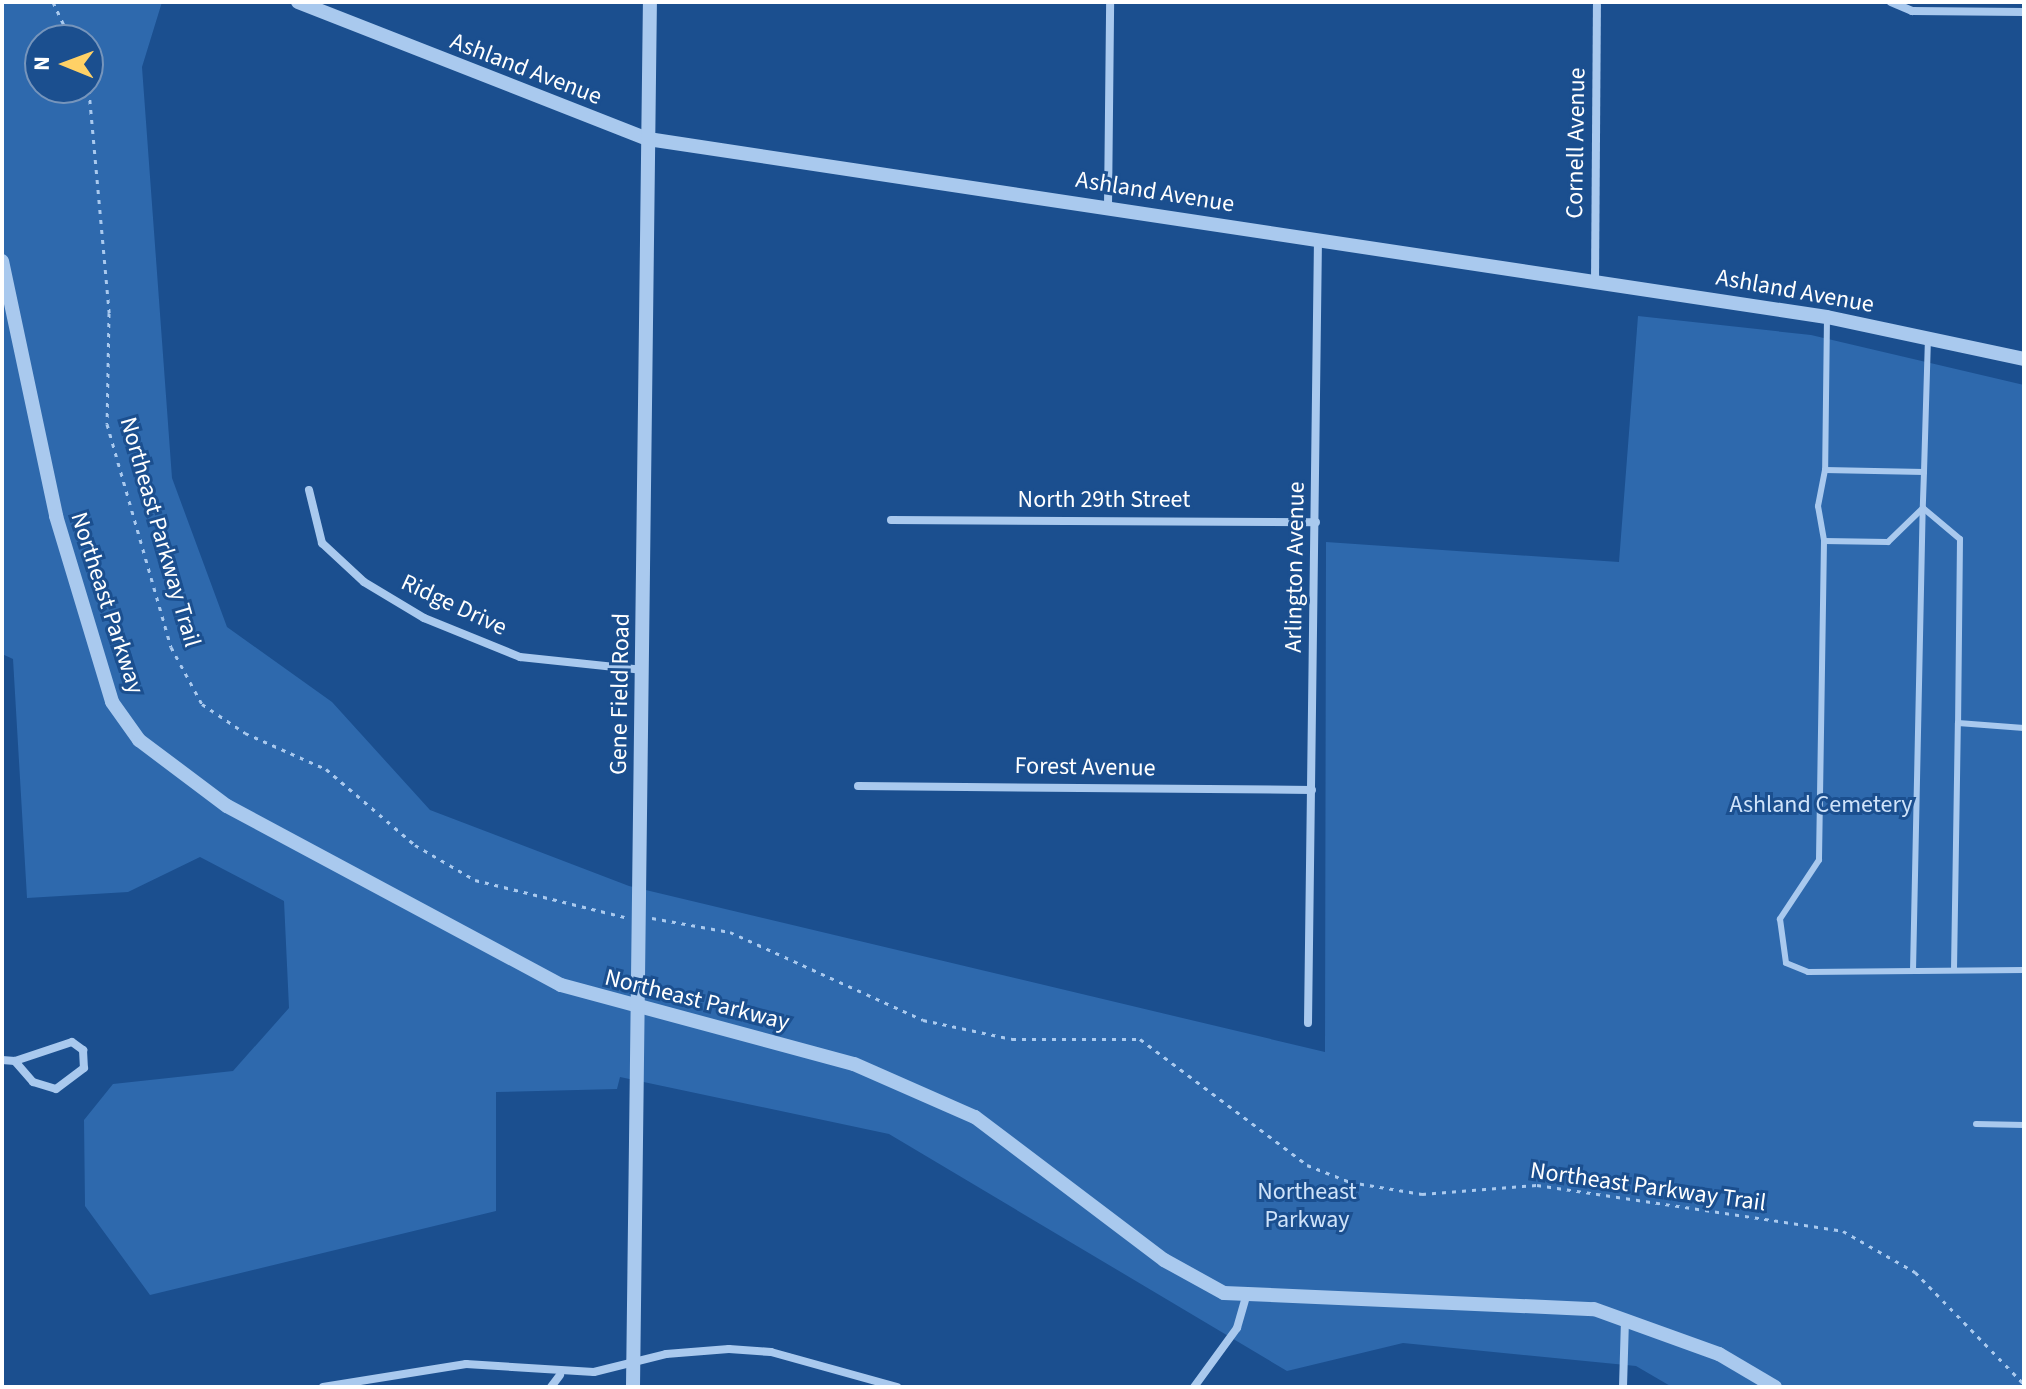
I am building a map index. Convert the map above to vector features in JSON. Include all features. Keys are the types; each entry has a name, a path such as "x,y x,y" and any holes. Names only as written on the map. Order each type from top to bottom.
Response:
{"street":[{"name":"Ashland Avenue","path":"298,2 313,5 648,139 1827,317 2024,359"},
{"name":"Gene Field Road","path":"633,1387 640,1063 650,2"},
{"path":"1108,207 1110,2"},
{"path":"1891,2 1912,11 2024,12"},
{"name":"Cornell Avenue","path":"1595,282 1597,5"},
{"name":"Arlington Avenue","path":"1308,1023 1318,240"},
{"name":"Northeast Parkway","path":"2,261 15,345 92,644 112,702 169,766 299,848 561,985 854,1064 975,1117 1164,1260 1204,1284 1246,1296 1522,1302 1625,1317 1719,1354 1775,1387"},
{"name":"Ridge Drive","path":"309,490 322,543 364,582 424,618 520,657 643,670"},
{"name":"North 29th Street","path":"891,520 1316,522"},
{"name":"Forest Avenue","path":"858,786 1312,790"},
{"path":"2,1060 15,1061 72,1042 83,1050 84,1068 56,1089 33,1082 15,1061"},
{"path":"1194,1387 1231,1339 1246,1296"},
{"path":"1623,1387 1625,1317"},
{"path":"323,1387 466,1364 560,1375 633,1367 692,1351 771,1352 897,1387"},
{"path":"551,1387 560,1375"}],"lane":[{"path":"1827,317 1825,470 1818,506 1824,541 1819,860 1780,919 1780,939 1786,963 1808,972 2024,970"},
{"path":"1913,971 1928,338"},
{"path":"1825,470 1924,472"},
{"path":"1824,541 1888,542 1923,508"},
{"path":"1923,508 1960,539 1954,970"},
{"path":"1958,723 2024,728"},
{"path":"1976,1124 2024,1125"}],"path":[{"path":"53,2 63,24"},
{"name":"Northeast Parkway Trail","path":"90,104 109,313 107,424 171,647 202,704 245,733 326,769 415,845 475,880 641,917 730,932 923,1020 1012,1039 1140,1039 1307,1165 1350,1182 1422,1194 1537,1185 1843,1231 1915,1272 2024,1384"}],"green space":[{"name":"Ashland Cemetery","path":"2,2 162,2 142,67 172,478 227,627 332,702 430,810 629,886 1325,1052 1326,542 1619,562 1638,316 1811,335 2024,385 2024,1387 1672,1387 1636,1366 1403,1343 1287,1371 889,1134 620,1077 617,1089 496,1092 496,1211 150,1295 85,1206 84,1120 113,1084 233,1071 289,1008 284,901 200,857 128,892 27,898 13,659 2,654"}]}
